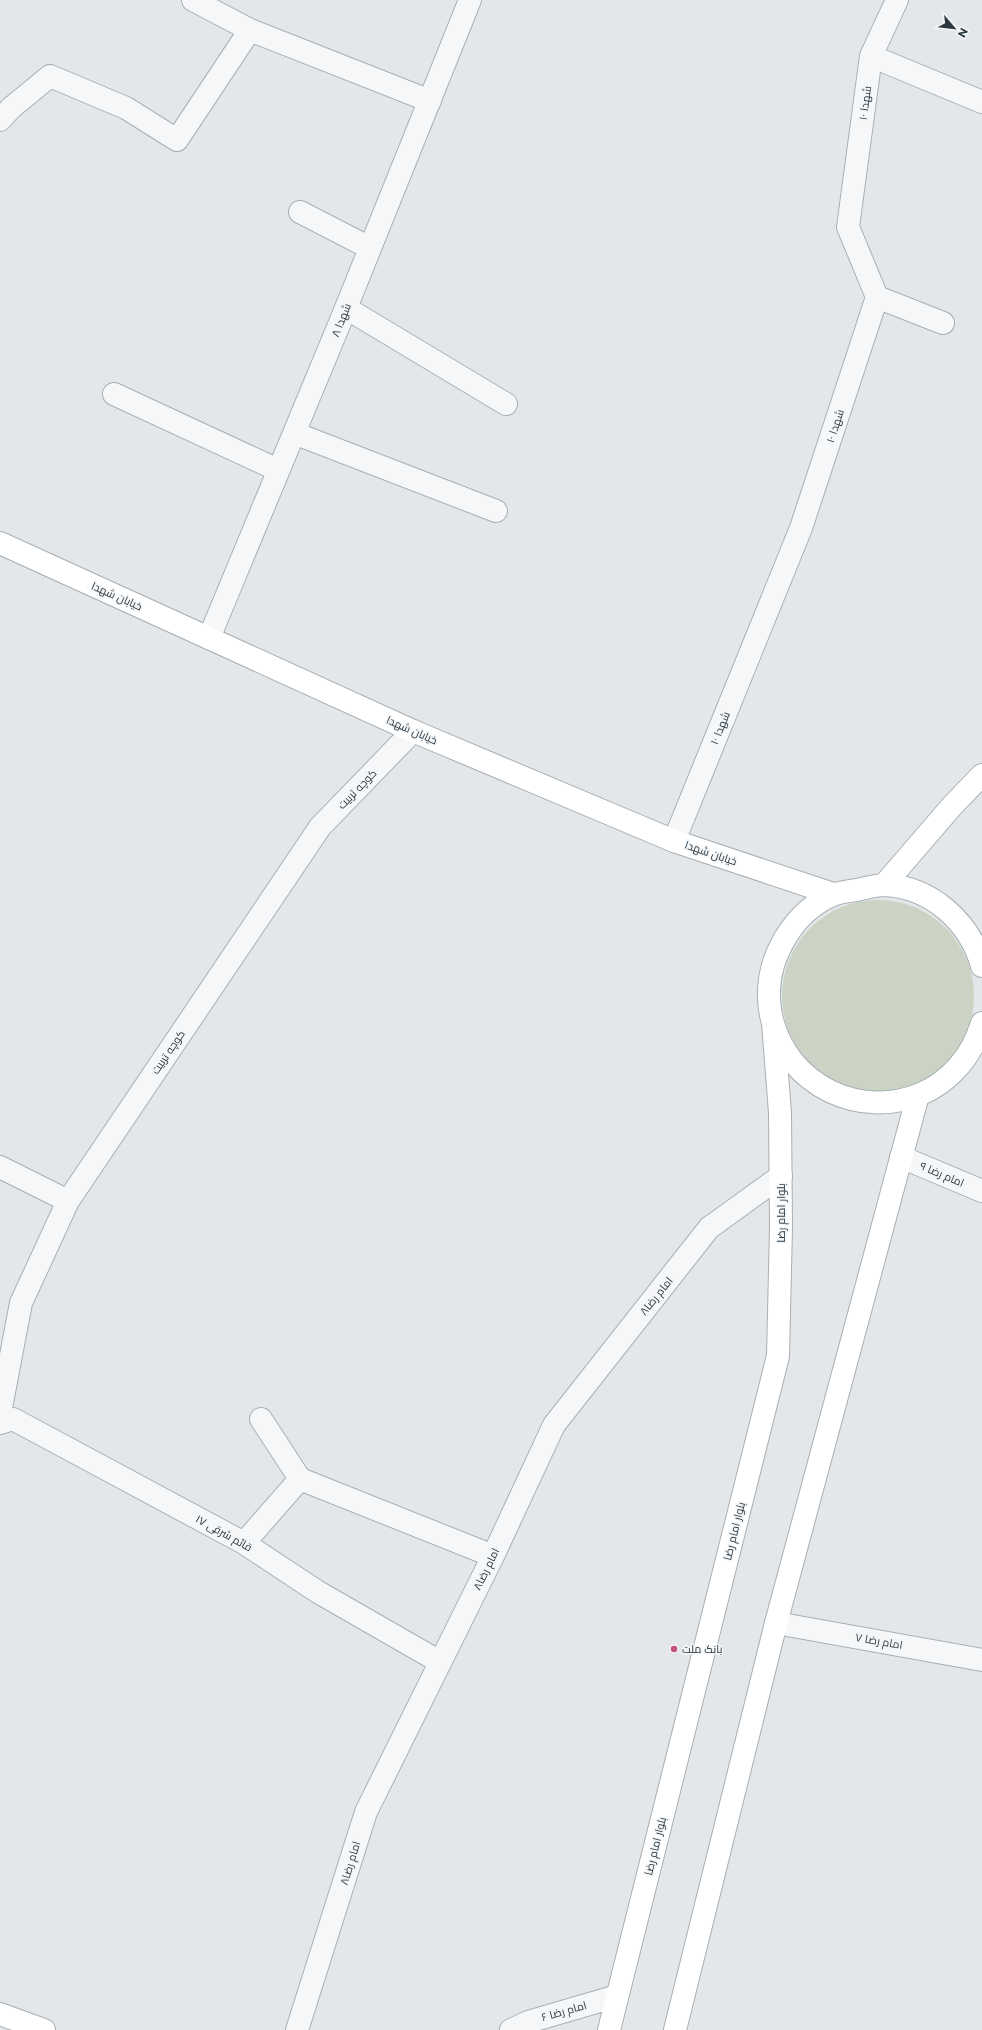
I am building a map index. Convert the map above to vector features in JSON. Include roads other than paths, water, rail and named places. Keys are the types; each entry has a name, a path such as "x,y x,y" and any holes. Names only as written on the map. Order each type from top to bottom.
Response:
{"main road":[{"name":"خیابان شهدا","path":"0,543 413,731 674,841 833,894"},
{"path":"884,885 937,822 982,775"},
{"path":"833,894 884,885 904,888 923,895 940,905 955,917 981,950"},
{"name":"بلوار امام رضا","path":"609,2030 778,1356 781,1176 780,1113 769,998 771,972 780,948 793,926 811,908 833,894"},
{"path":"772,1023 785,1051 804,1074 829,1092 858,1102 888,1102 918,1095 940,1083 958,1067 973,1047 982,1023"},
{"path":"675,2030 776,1623 918,1095"},
{"path":"0,2014 44,2030"}],"street":[{"path":"193,0 250,30 430,101"},
{"name":"شهدا ۸","path":"209,638 346,308 470,0"},
{"name":"شهدا ۱۰","path":"674,841 801,528 877,297 848,227 871,56 897,0"},
{"path":"0,120 11,108 50,76 126,108 177,140 250,30"},
{"path":"871,56 982,102"},
{"path":"300,212 370,248"},
{"path":"877,297 943,323"},
{"path":"346,308 506,404"},
{"path":"114,394 278,470"},
{"path":"294,433 496,511"},
{"name":"کوچه تربیت","path":"0,1413 21,1303 68,1201 320,827 413,731"},
{"name":"امام رضا ۹","path":"901,1157 982,1191"},
{"path":"0,1167 68,1201"},
{"name":"۸امام رضا","path":"297,2030 366,1812 493,1556 554,1425 709,1228 781,1176"},
{"name":"قائم شرقی ۱۷","path":"0,1423 13,1419 244,1543 318,1592 440,1662"},
{"path":"261,1419 300,1479 493,1556"},
{"path":"244,1543 300,1479"},
{"name":"امام رضا ۷","path":"776,1623 982,1660"},
{"name":"امام رضا ۶","path":"511,2030 528,2022 617,1996"}],"place":[{"name":"بانک ملت","path":"674,1649"}]}
